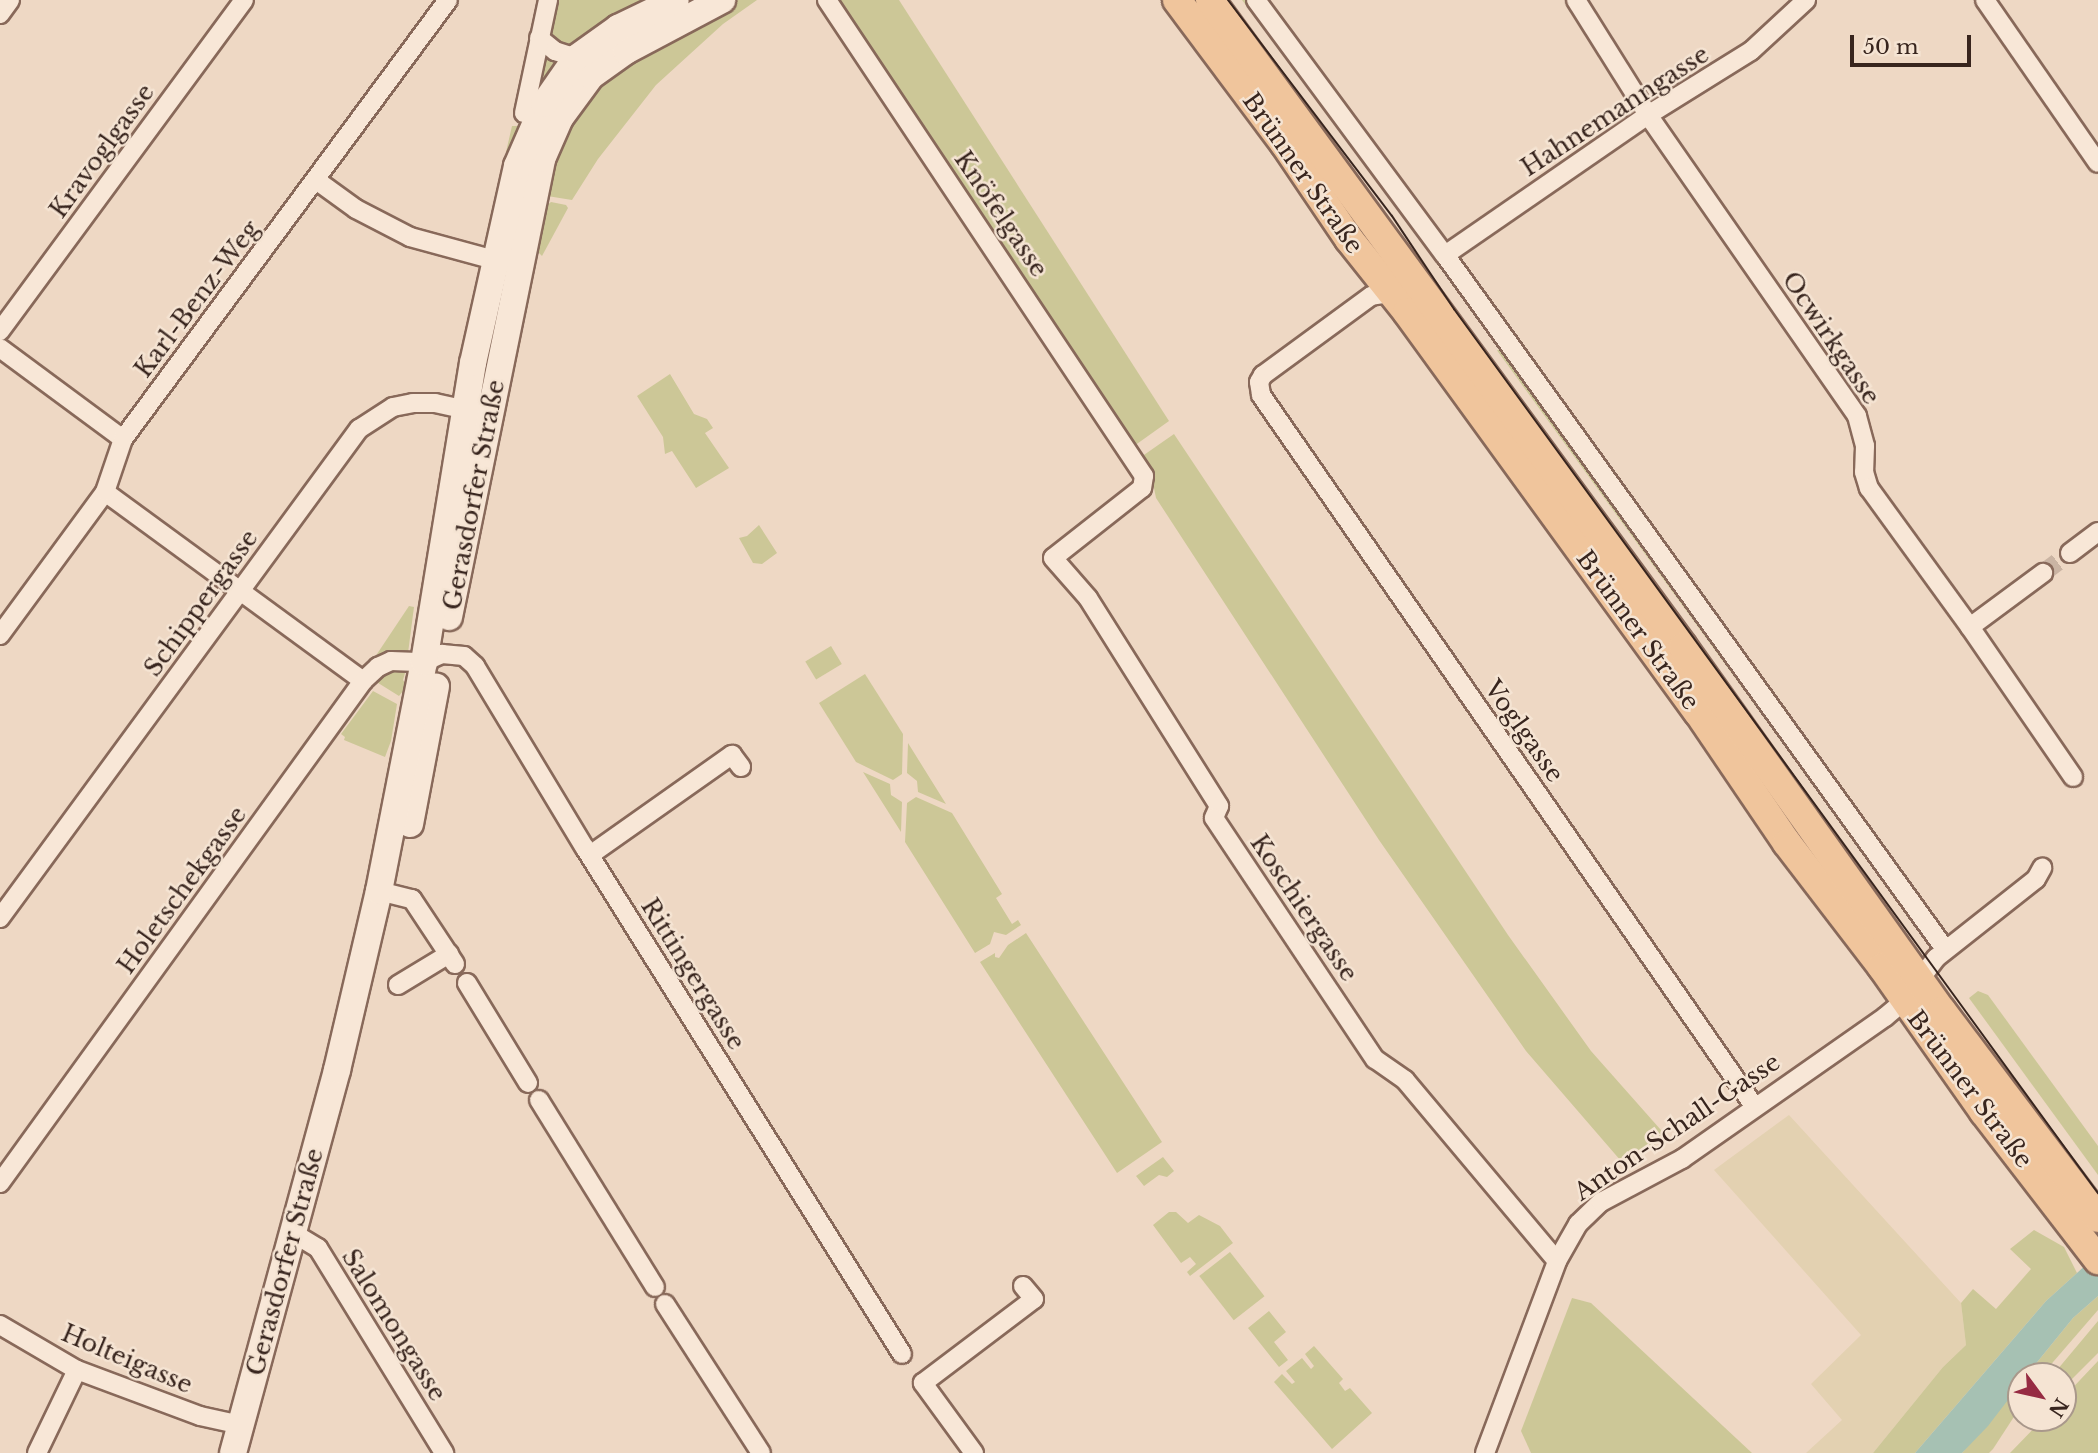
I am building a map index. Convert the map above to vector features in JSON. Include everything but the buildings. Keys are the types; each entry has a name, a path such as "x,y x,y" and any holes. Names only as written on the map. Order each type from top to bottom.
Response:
{"main road":[{"name":"Gerasdorfer Straße","path":"233,1453 386,892 433,658 478,412 473,363 507,263 517,166 544,104 584,67 618,28 677,0"},
{"name":"Gerasdorfer Straße","path":"584,67 626,51 722,0"},
{"name":"Brünner Straße","path":"1177,0 1284,143 1388,292 1407,312 1690,701 1787,843 1882,967 1903,1002 1984,1112 2089,1225"},
{"name":"Brünner Straße","path":"1210,0 1675,636 1921,979 2089,1225 2098,1260"}],"street":[{"path":"0,14 10,0"},
{"name":"Kravoglgasse","path":"0,331 244,0"},
{"name":"Karl-Benz-Weg","path":"0,635 105,492 122,439 448,0"},
{"path":"524,113 548,0"},
{"name":"Knöfelgasse","path":"827,0 1144,476 1142,488 1053,558"},
{"path":"1256,0 1445,255 1945,949"},
{"name":"Ocwirkgasse","path":"1576,0 1648,115 1857,416 1865,446 1864,472 1869,488 1970,626 2073,777"},
{"name":"Hahnemanngasse","path":"1445,255 1648,115 1751,51 1806,0"},
{"path":"1985,0 2098,163"},
{"path":"539,38 555,51 584,67"},
{"path":"316,180 356,209 410,237 507,263"},
{"path":"1388,292 1414,297 1435,309"},
{"name":"Voglgasse","path":"1388,292 1371,296 1263,374 1259,382 1261,395 1754,1106"},
{"path":"0,348 122,439"},
{"name":"Schippergasse","path":"0,918 359,429 393,407 413,403 435,403 478,412"},
{"path":"105,492 363,681"},
{"path":"2070,553 2098,532"},
{"name":"Koschiergasse","path":"1053,558 1088,598 1219,806 1214,818 1375,1059 1405,1080 1557,1261"},
{"path":"1970,626 2043,573"},
{"name":"Rittingergasse","path":"433,658 464,656 475,666 902,1354"},
{"name":"Holetschekgasse","path":"0,1183 363,681 378,667 391,661 433,658"},
{"path":"590,855 732,755 741,767"},
{"path":"1921,979 1945,949 2036,879 2042,868"},
{"path":"386,892 412,899 452,959 398,985"},
{"name":"Anton-Schall-Gasse","path":"1485,1453 1557,1261 1578,1224 1601,1202 1682,1159 1903,1002 1921,979"},
{"path":"467,983 528,1083"},
{"path":"538,1100 655,1287"},
{"name":"Salomongasse","path":"293,1233 318,1248 444,1453"},
{"path":"974,1453 923,1383 1034,1299 1023,1286"},
{"path":"665,1304 761,1453"},
{"name":"Holteigasse","path":"0,1325 77,1370 201,1416 241,1424"},
{"path":"37,1453 77,1370"}],"shaded area":[{"path":"551,0 653,0 583,45 569,46 558,43 549,34"},
{"path":"732,0 757,0 723,24 656,85 598,159 572,200 541,195 578,97"},
{"path":"839,0 899,0 1169,421 1134,446"},
{"path":"1242,0 1249,0 1425,242 1423,243"},
{"path":"545,54 564,57 517,153 506,152 512,126 522,126"},
{"path":"551,202 566,205 568,208 542,256 537,251 546,206"},
{"path":"1502,347 1869,853 1865,856 1497,351"},
{"path":"670,374 694,414 707,419 713,428 705,433 729,468 696,488 672,451 665,454 663,437 637,396"},
{"path":"1174,434 1508,935 1591,1051 1668,1138 1621,1161 1526,1051 1379,840 1156,498 1153,483 1141,457"},
{"path":"759,525 777,553 762,564 753,563 739,538 747,536"},
{"path":"409,606 414,607 408,653 369,666"},
{"path":"831,646 842,664 816,679 805,661"},
{"path":"397,669 405,673 403,680 407,686 399,696 375,681 385,670"},
{"path":"865,674 903,734 902,774 893,780 856,762 819,703"},
{"path":"373,691 397,704 391,741 385,757 344,740 345,737 341,734"},
{"path":"908,743 946,804 918,792 917,781 907,773"},
{"path":"863,772 890,784 891,795 902,802 901,832"},
{"path":"916,797 952,813 1002,894 996,898 1012,924 1018,920 1021,925 1006,935 994,932 990,944 975,953 905,842 907,803"},
{"path":"1026,933 1162,1142 1117,1173 980,962 995,953 995,957 999,958 1008,945"},
{"path":"1978,991 1988,995 2098,1146 2098,1175 1969,998"},
{"path":"1789,1115 1961,1303 1966,1345 1943,1367 1873,1453 1806,1453 1842,1420 1811,1384 1861,1335 1714,1170"},
{"path":"1163,1157 1174,1171 1167,1177 1159,1175 1144,1186 1136,1176"},
{"path":"1169,1212 1176,1212 1188,1223 1199,1215 1220,1226 1233,1243 1190,1276 1187,1272 1196,1264 1190,1257 1181,1263 1153,1225"},
{"path":"2034,1230 2064,1247 2077,1273 2046,1301 1915,1453 1873,1453 1943,1367 1966,1345 1961,1303 1973,1289 1996,1309 2031,1269 2010,1249"},
{"path":"1230,1252 1264,1296 1234,1320 1199,1276"},
{"path":"2098,1254 2098,1296 2073,1318 2037,1362 2007,1362 2007,1401 1988,1426 1962,1453 1915,1453 2046,1301"},
{"path":"2098,1296 2098,1310 2053,1362 2037,1362 2073,1318"},
{"path":"1572,1298 1591,1303 1752,1453 1531,1453 1521,1431"},
{"path":"1269,1311 1286,1332 1274,1342 1288,1360 1279,1367 1248,1328"},
{"path":"2098,1321 2098,1353 2077,1374 2077,1362 2064,1362"},
{"path":"1314,1346 1343,1379 1339,1383 1345,1391 1350,1388 1372,1413 1332,1449 1274,1382 1282,1374 1292,1384 1295,1382 1286,1371 1302,1358 1311,1369 1314,1366 1305,1354"},
{"path":"2098,1361 2098,1453 2010,1453 2030,1432 2077,1432 2077,1383"},
{"path":"2007,1400 2007,1428 1993,1449 1989,1453 1962,1453"}],"tunnel":[{"path":"2043,573 2070,553"}],"tram line":[{"path":"1228,0 1392,216 1454,309 2098,1193"}]}
